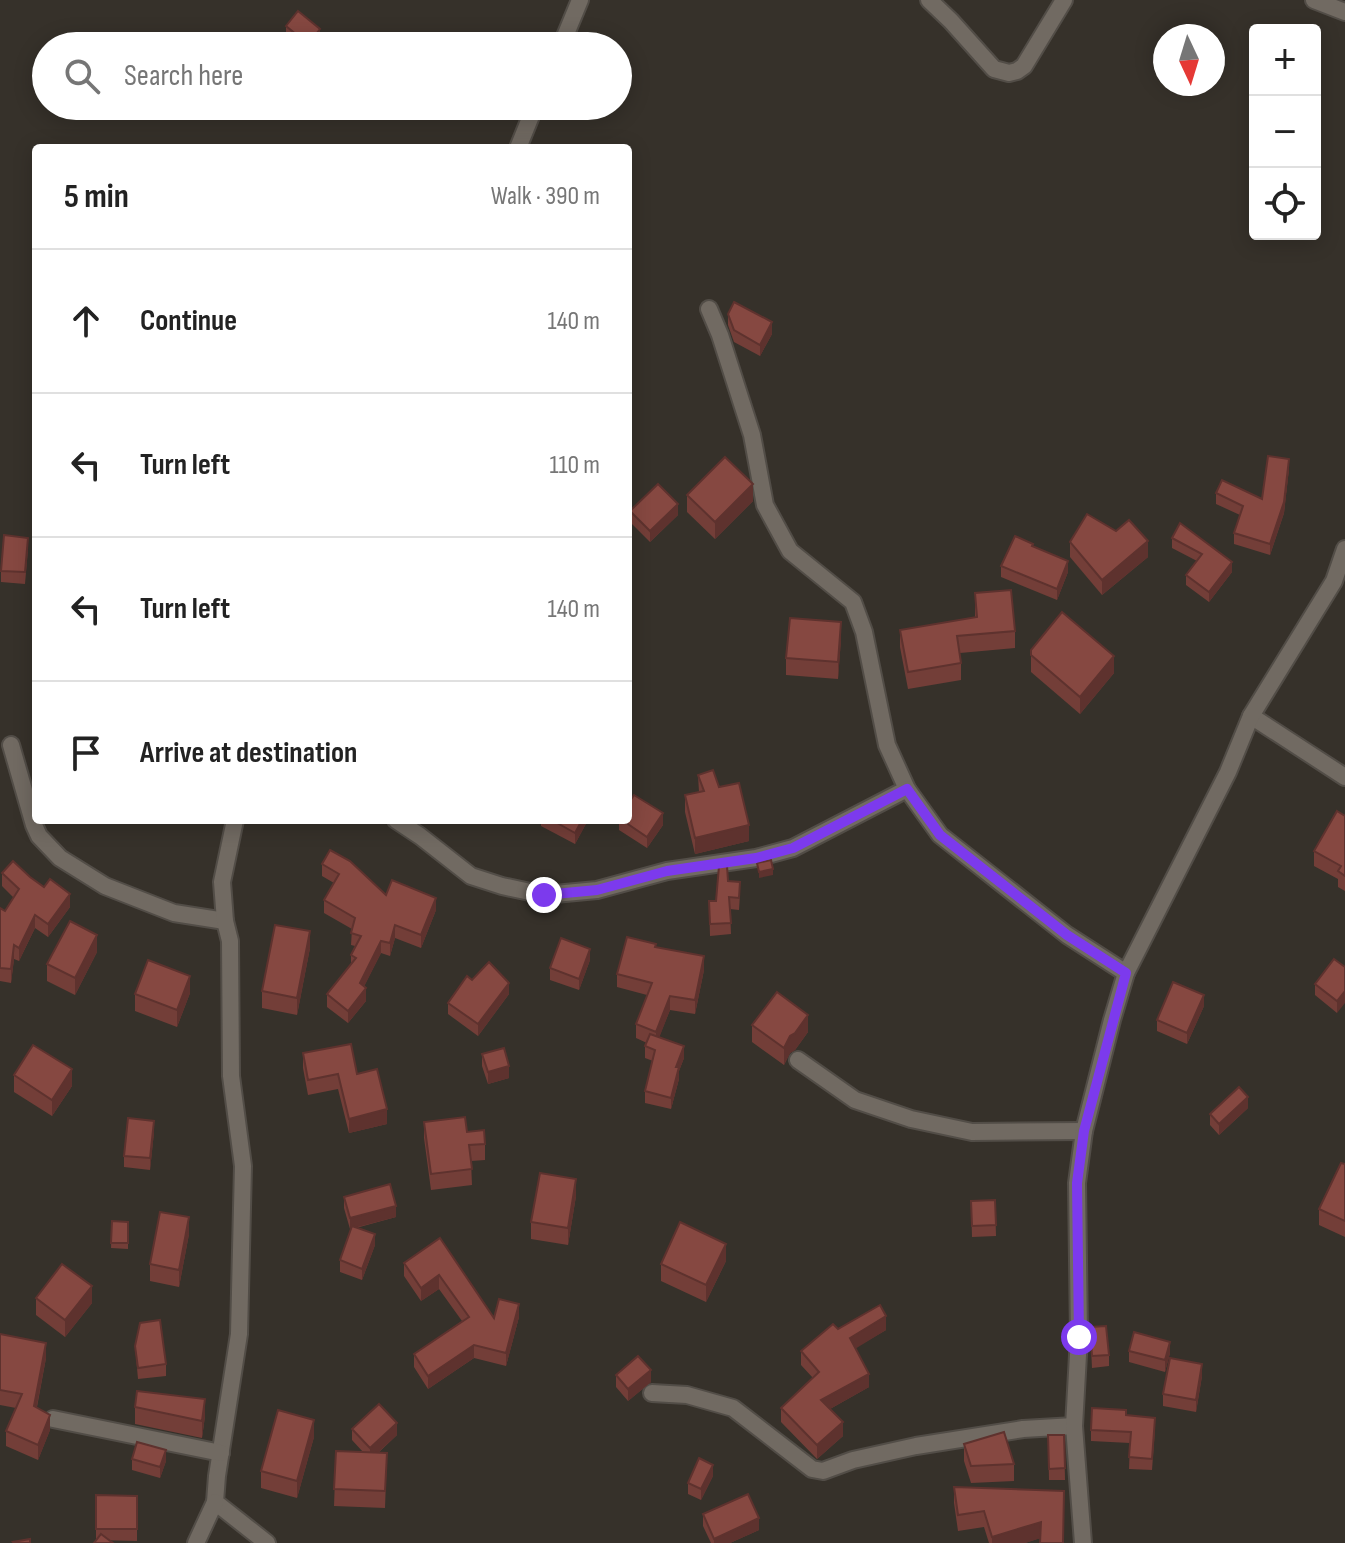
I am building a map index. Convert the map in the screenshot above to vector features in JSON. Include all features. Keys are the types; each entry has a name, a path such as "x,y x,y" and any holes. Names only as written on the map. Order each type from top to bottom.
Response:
{"street":[{"path":"567,32 580,0"},
{"path":"929,0 994,69 1009,73 1024,66 1064,0"},
{"path":"1314,0 1345,12"},
{"path":"520,144 529,120"},
{"path":"709,309 752,435 765,505 790,551 853,602 864,632 887,745 907,789 940,835 1067,935 1126,973"},
{"path":"1083,1543 1074,1426 1079,1337 1077,1183 1084,1131 1126,973 1228,772 1251,716 1334,581 1345,549"},
{"path":"1251,716 1345,777"},
{"path":"11,745 32,818"},
{"path":"402,824 471,876 544,895 597,890 667,871 756,858 793,848 907,789"},
{"path":"34,824 39,836 60,858 105,886 174,913 225,921"},
{"path":"196,1543 215,1502 239,1334 243,1166 231,1076 230,941 222,882 234,824"},
{"path":"798,1060 855,1100 911,1119 972,1132 1084,1131"},
{"path":"652,1393 687,1395 733,1408 812,1469 823,1471 853,1460 916,1446 1023,1429 1074,1426"},
{"path":"53,1419 221,1453"},
{"path":"215,1502 267,1543"}],"building":[{"path":"298,11 320,29 318,32 293,32 286,26"},
{"path":"734,302 772,322 760,345 734,330 728,314"},
{"path":"1268,456 1289,459 1284,502 1270,544 1234,533 1243,506 1216,493 1222,480 1262,499"},
{"path":"725,457 753,484 715,522 687,495"},
{"path":"658,484 678,504 650,531 632,513 632,509"},
{"path":"1087,514 1116,531 1129,520 1148,541 1102,580 1070,542"},
{"path":"1180,523 1232,562 1209,592 1186,575 1202,554 1172,538"},
{"path":"4,535 28,538 25,572 1,571"},
{"path":"1015,536 1068,561 1057,589 1001,566"},
{"path":"1011,590 1015,631 957,636 961,663 908,672 900,630 977,617 975,593"},
{"path":"1062,612 1114,656 1080,697 1031,655 1031,650"},
{"path":"790,618 841,622 838,662 786,658"},
{"path":"713,770 719,787 739,783 749,825 695,838 685,795 704,791 698,775"},
{"path":"634,795 663,813 647,837 628,824 632,824"},
{"path":"1337,811 1345,816 1345,876 1338,871 1341,866 1314,851"},
{"path":"559,824 580,824 575,833"},
{"path":"330,850 350,861 386,895 392,880 436,898 421,935 395,925 390,943 381,941 360,983 366,988 348,1011 327,994 356,958 351,955 361,936 351,933 355,918 324,900 339,874 322,864"},
{"path":"771,860 773,869 759,872 757,863"},
{"path":"13,861 44,887 50,879 70,894 48,924 35,915 19,948 14,945 11,969 0,968 0,908 5,911 19,889 2,873"},
{"path":"719,866 727,866 728,881 740,882 739,898 729,897 731,923 710,924 709,901 716,901"},
{"path":"70,921 97,935 75,978 47,964"},
{"path":"275,925 310,931 297,998 262,991"},
{"path":"627,937 656,944 655,947 704,956 695,1000 670,996 656,1032 636,1024 652,983 617,974"},
{"path":"561,938 590,949 579,979 550,968"},
{"path":"1334,959 1345,967 1345,991 1337,1001 1315,984"},
{"path":"148,960 190,976 177,1010 135,994"},
{"path":"489,962 509,983 478,1024 448,1003 467,976 472,980"},
{"path":"1173,982 1204,995 1187,1033 1157,1020"},
{"path":"777,992 808,1015 784,1048 752,1025"},
{"path":"650,1034 684,1046 676,1067 679,1067 671,1098 645,1091 655,1050 645,1046"},
{"path":"351,1044 357,1074 377,1069 387,1109 349,1119 338,1074 308,1080 303,1053"},
{"path":"33,1045 72,1069 52,1100 14,1075"},
{"path":"504,1048 509,1066 488,1072 482,1054"},
{"path":"1239,1087 1248,1097 1219,1124 1210,1114"},
{"path":"465,1117 467,1132 484,1130 485,1144 469,1145 472,1169 431,1174 424,1122"},
{"path":"128,1118 154,1121 150,1158 124,1156"},
{"path":"1341,1163 1345,1164 1345,1221 1319,1209"},
{"path":"540,1173 576,1179 568,1228 531,1222"},
{"path":"390,1184 396,1206 350,1218 344,1197"},
{"path":"995,1200 996,1225 972,1226 971,1201"},
{"path":"160,1212 189,1217 179,1270 150,1264"},
{"path":"112,1221 128,1222 128,1243 111,1243"},
{"path":"680,1222 726,1244 706,1285 661,1264"},
{"path":"352,1226 375,1234 362,1269 340,1260"},
{"path":"440,1238 494,1318 499,1299 519,1304 506,1353 474,1345 428,1376 414,1354 469,1317 439,1275 421,1288 404,1263"},
{"path":"62,1264 92,1286 65,1320 36,1298"},
{"path":"880,1305 886,1316 850,1338 869,1374 821,1400 843,1422 817,1445 781,1408 819,1372 801,1351 833,1324 838,1329"},
{"path":"160,1320 166,1364 138,1368 135,1346 140,1323"},
{"path":"1106,1326 1109,1355 1092,1356 1090,1327"},
{"path":"1134,1332 1170,1342 1165,1360 1129,1351"},
{"path":"0,1334 46,1343 34,1406 50,1415 38,1445 6,1431 22,1394 0,1390"},
{"path":"638,1356 651,1370 628,1389 616,1375"},
{"path":"1170,1358 1202,1364 1196,1400 1163,1394"},
{"path":"137,1391 205,1399 202,1421 135,1407"},
{"path":"379,1404 397,1423 370,1448 352,1429"},
{"path":"1092,1408 1126,1410 1126,1415 1155,1418 1152,1459 1129,1457 1131,1432 1091,1430"},
{"path":"278,1410 314,1420 297,1481 261,1471"},
{"path":"1004,1432 1014,1464 971,1466 964,1444"},
{"path":"1048,1435 1064,1435 1065,1468 1049,1469"},
{"path":"137,1442 166,1450 160,1467 132,1459"},
{"path":"336,1451 387,1453 385,1491 334,1489"},
{"path":"699,1458 713,1465 701,1489 688,1483"},
{"path":"954,1487 1064,1491 1063,1543 1040,1543 1041,1522 992,1537 984,1511 958,1515"},
{"path":"748,1494 759,1518 714,1539 703,1514"},
{"path":"96,1495 137,1496 137,1529 96,1529"},
{"path":"101,1534 113,1543 94,1543"},
{"path":"30,1539 30,1543 13,1542"}],"route":[{"path":"544,895 597,890 667,871 756,858 793,848 907,789 940,835 1067,935 1126,973 1084,1131 1077,1183 1079,1337"}]}
